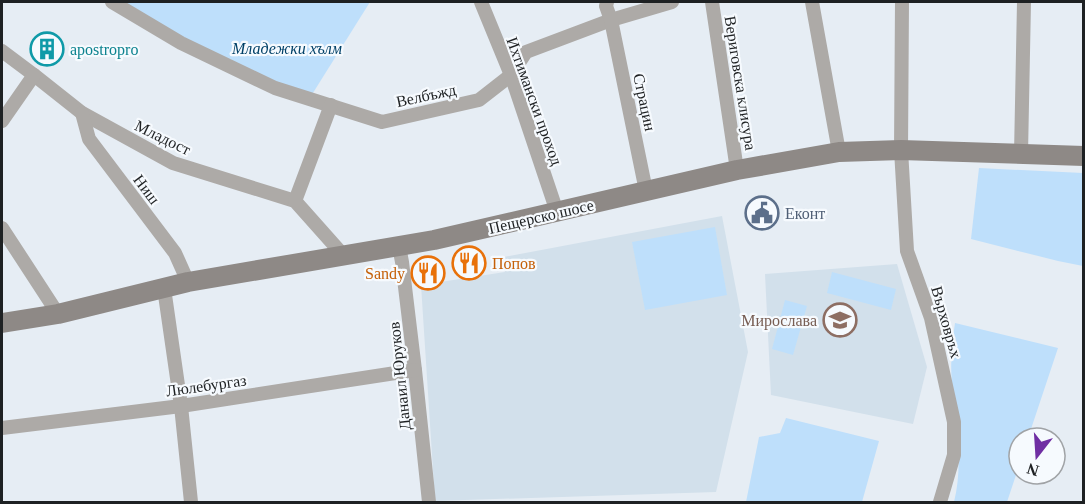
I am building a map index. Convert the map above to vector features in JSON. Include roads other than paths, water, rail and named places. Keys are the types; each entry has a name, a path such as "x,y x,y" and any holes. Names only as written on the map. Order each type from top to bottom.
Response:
{"main road":[{"name":"Пещерско шосе","path":"2,323 58,314 188,282 434,240 737,170 839,152 901,150 1083,156"}],"street":[{"name":"Велбъжд","path":"112,2 181,43 275,88 382,122 479,100 511,75 526,52 610,20 672,2"},
{"name":"Ихтимански проход","path":"480,2 511,75 557,212"},
{"path":"607,2 610,20"},
{"name":"Вериговска клисура","path":"712,2 737,170"},
{"path":"812,2 839,152"},
{"name":"Върховръх","path":"902,2 901,150 907,251 931,318 954,422 954,455 940,502"},
{"path":"1021,154 1024,2"},
{"name":"Страцин","path":"610,20 646,191"},
{"name":"Младост","path":"2,51 82,113 173,163 295,201"},
{"path":"2,121 34,75"},
{"path":"331,105 295,201 343,255"},
{"name":"Ниш","path":"82,113 89,140 175,254 188,282"},
{"path":"2,228 58,314"},
{"name":"Данаил Юруков","path":"399,246 429,502"},
{"path":"164,288 181,406 190,502"},
{"name":"Люлебургаз","path":"2,428 181,406 415,370"}],"place":[{"name":"apostropro","path":"47,49"},
{"name":"Еконт","path":"762,213"},
{"name":"Попов","path":"469,263"},
{"name":"Sandy","path":"428,273"},
{"name":"Мирослава","path":"840,320"}],"park label":[{"name":"Младежки хълм","path":"287,48"}]}
